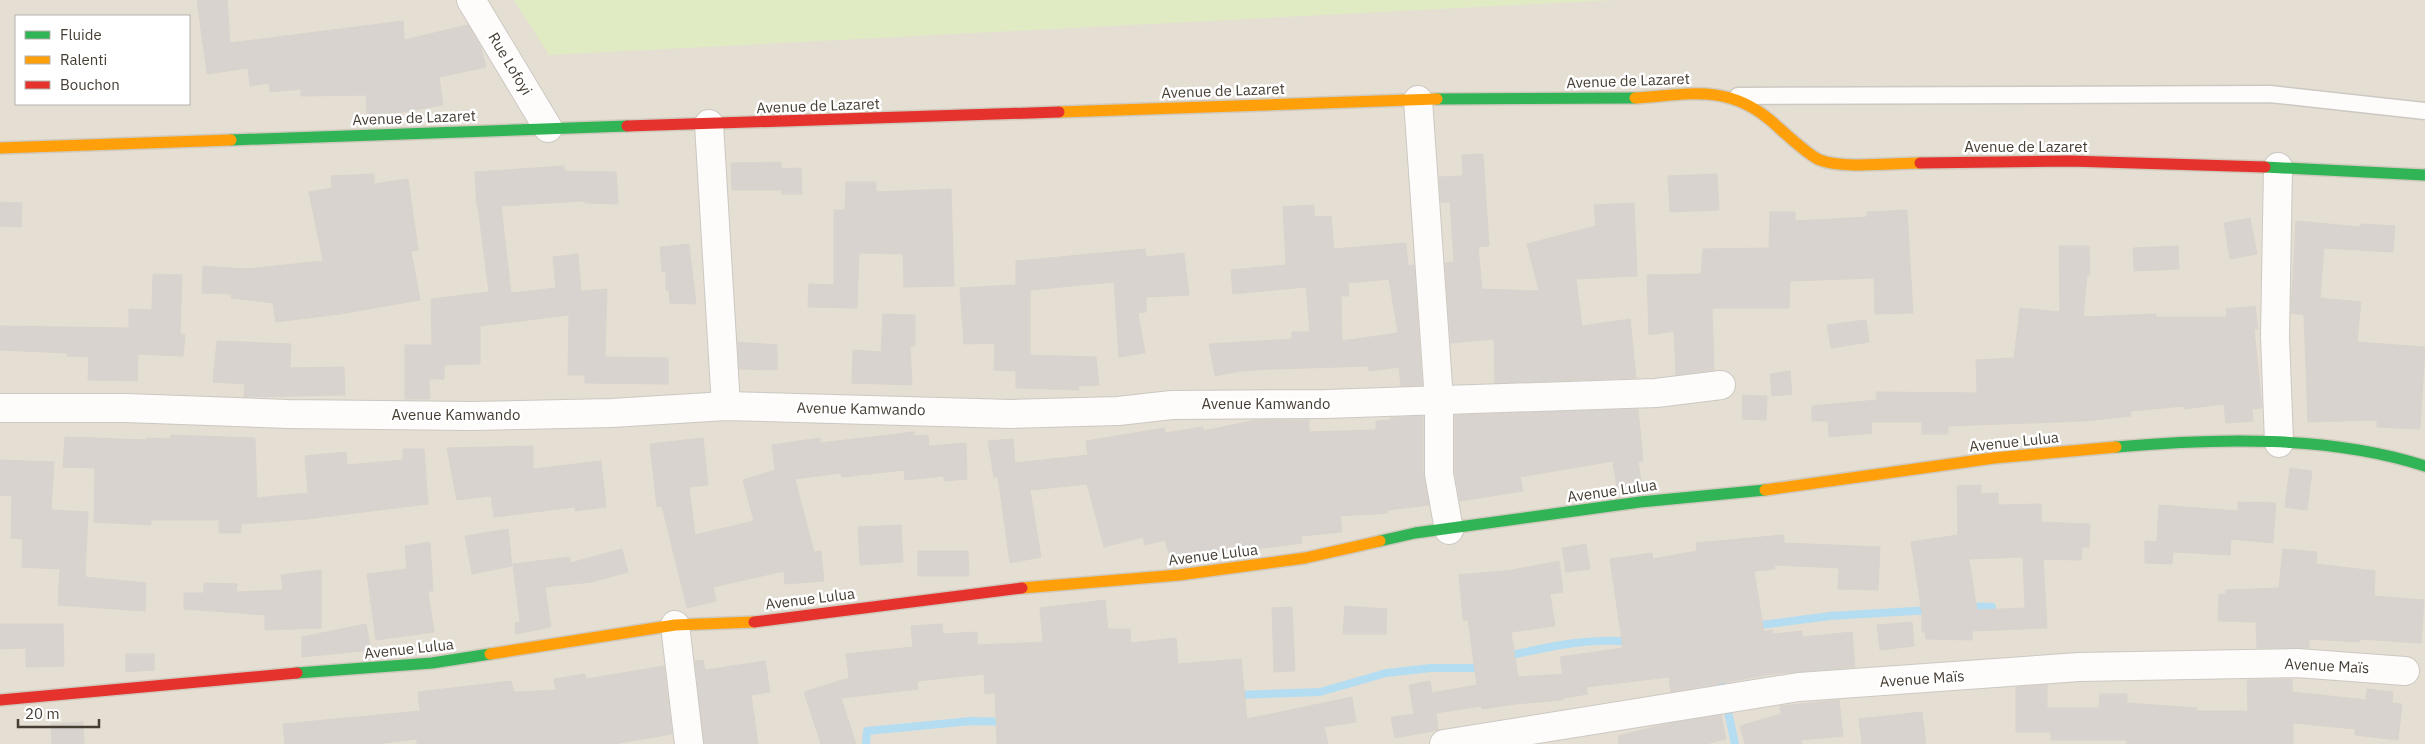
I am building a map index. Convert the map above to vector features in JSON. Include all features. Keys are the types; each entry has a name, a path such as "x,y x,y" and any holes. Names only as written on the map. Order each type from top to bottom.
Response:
{"street":[{"name":"Rue Lofoyi","path":"471,0 548,128"},
{"name":"Avenue de Lazaret","path":"0,148 1418,100 1618,99 1712,93 1729,96 1758,110 1790,134 1819,160 1833,164 2070,161 2278,167 2425,175"},
{"path":"1418,100 1439,400 1439,474 1449,530"},
{"path":"709,124 726,406"},
{"path":"2278,167 2275,336 2279,443"},
{"name":"Avenue Kamwando","path":"0,408 126,408 288,414 472,416 612,414 726,406 1011,414 1118,411 1172,404 1439,400 1656,393 1721,384"},
{"name":"Avenue Lulua","path":"0,700 231,678 432,663 675,625 739,624 1052,584 1179,575 1305,558 1415,533 1449,530 1640,502 1810,485 1994,458 2174,442 2279,443 2344,446 2394,456 2425,466"},
{"path":"675,625 689,744"},
{"name":"Avenue Maïs","path":"1444,744 1809,687 2079,668 2297,664 2405,671"}],"lane":[{"path":"1729,96 2270,94 2425,111"}],"shaded area":[{"path":"0,0 2425,0 2425,744 0,744"}],"green space":[{"path":"514,0 1614,0 549,55"}],"building":[{"path":"197,0 227,0 230,43 403,21 404,40 468,25 481,48 486,67 439,77 443,105 397,113 367,114 366,95 301,96 301,89 270,92 269,83 250,86 248,68 207,74"},
{"path":"1483,154 1489,246 1478,247 1482,289 1539,291 1527,244 1596,226 1594,205 1634,203 1637,276 1576,279 1582,326 1630,319 1636,378 1495,383 1494,339 1451,343 1445,263 1454,262 1450,202 1441,202 1439,177 1463,176 1462,155"},
{"path":"781,162 781,169 801,168 802,194 782,194 782,190 732,190 731,163"},
{"path":"564,166 564,171 616,172 618,204 585,203 585,201 501,206 511,293 556,288 553,257 578,254 581,291 607,289 605,357 668,358 668,384 585,383 585,375 568,375 569,315 480,326 480,364 444,365 444,379 429,379 430,399 405,399 405,345 432,345 431,299 489,292 477,207 475,172"},
{"path":"374,174 374,184 408,179 418,250 411,251 420,300 340,314 276,322 273,303 231,298 232,294 202,293 203,266 246,269 323,261 309,192 332,188 331,176"},
{"path":"1717,174 1719,210 1670,212 1668,176"},
{"path":"846,182 876,182 876,192 951,189 954,286 904,287 903,254 859,253 857,308 808,307 809,284 834,285 834,210 845,210"},
{"path":"0,202 22,203 21,227 0,226"},
{"path":"1314,205 1314,217 1331,216 1334,249 1406,243 1408,266 1414,265 1422,385 1401,386 1399,367 1369,371 1369,366 1273,369 1240,371 1215,376 1209,344 1292,339 1292,332 1310,332 1306,287 1233,294 1231,270 1286,265 1283,207","holes":["1389,279 1398,333 1342,341 1341,296 1349,296 1348,283"]},
{"path":"1907,210 1913,313 1875,314 1874,278 1790,281 1789,308 1712,308 1714,370 1676,375 1674,331 1649,335 1647,275 1701,274 1703,249 1769,248 1770,212 1795,212 1795,221 1867,217 1867,212"},
{"path":"2250,218 2257,254 2230,259 2224,223"},
{"path":"2296,221 2361,227 2361,224 2395,226 2393,252 2324,248 2320,298 2361,302 2357,342 2425,347 2420,429 2377,427 2377,420 2308,422 2304,315 2291,313"},
{"path":"689,244 696,304 670,303 669,290 666,290 666,271 662,272 660,247"},
{"path":"2059,246 2089,246 2090,275 2087,275 2083,317 2156,314 2156,317 2227,317 2226,309 2255,306 2258,329 2254,329 2262,408 2252,409 2253,421 2226,423 2224,404 2184,409 2184,406 2130,411 2131,416 2085,421 1948,426 1948,434 1922,434 1922,422 1871,422 1872,433 1829,437 1828,421 1812,421 1812,406 1877,400 1876,392 1977,393 1976,360 2014,358 2020,308 2060,312"},
{"path":"2178,246 2179,269 2134,271 2133,248"},
{"path":"1145,249 1146,257 1184,253 1189,295 1146,297 1146,312 1138,313 1145,353 1119,357 1114,282 1030,290 1030,355 1096,357 1099,385 1078,386 1079,390 1016,388 1016,371 994,370 995,343 964,344 960,288 1016,285 1016,261"},
{"path":"153,274 182,275 180,334 185,335 183,356 138,354 137,381 88,380 89,357 67,356 67,353 0,350 0,326 129,328 129,309 152,310"},
{"path":"883,314 915,315 915,346 910,346 912,385 852,383 853,350 881,352"},
{"path":"1866,320 1869,342 1831,348 1827,325"},
{"path":"217,341 291,344 290,368 344,367 345,395 244,397 245,384 213,382"},
{"path":"738,342 777,345 777,370 739,369"},
{"path":"1790,371 1792,394 1772,396 1770,374"},
{"path":"1743,395 1767,396 1766,420 1742,419"},
{"path":"1638,409 1643,461 1638,462 1642,486 1617,489 1613,461 1520,477 1523,491 1460,501 1455,473 1455,415"},
{"path":"1423,416 1423,474 1429,505 1388,510 1388,513 1340,516 1342,532 1301,536 1302,543 1171,560 1165,540 1145,545 1143,537 1104,547 1087,484 1030,490 1041,557 1010,563 998,477 994,477 988,441 1013,439 1015,463 1088,455 1086,441 1164,428 1165,433 1203,427 1203,431 1257,420 1309,420 1309,432 1376,430 1376,421 1390,420 1390,418"},
{"path":"914,432 914,436 928,435 929,446 966,443 967,479 944,481 944,476 905,480 904,470 842,477 841,473 795,479 814,552 821,551 824,581 785,584 784,571 713,587 716,601 687,608 662,506 657,507 650,444 703,438 708,485 689,487 695,535 754,521 743,480 775,470 772,445 820,438 820,443"},
{"path":"171,435 255,438 257,498 308,493 305,456 346,452 347,465 403,460 403,449 424,449 428,504 307,519 241,524 241,533 219,533 219,520 151,520 151,525 94,522 95,468 63,467 65,437 147,440 147,438 170,439"},
{"path":"533,446 533,469 601,461 606,507 575,511 575,507 494,517 491,496 457,500 447,448"},
{"path":"0,460 54,462 51,510 88,512 85,577 146,583 145,611 58,605 60,569 22,567 23,539 11,538 12,496 0,495"},
{"path":"2290,468 2312,471 2307,510 2285,507"},
{"path":"1981,485 1981,494 1998,493 1998,505 2041,504 2041,522 2090,524 2089,547 2082,547 2081,560 2043,559 2047,628 1972,631 1972,640 1926,639 1925,632 1922,632 1922,613 1911,542 1958,535 1957,486","holes":["2023,557 2025,608 1977,610 1969,559"]},
{"path":"2238,502 2276,503 2273,543 2231,539 2230,555 2173,552 2172,564 2145,563 2145,541 2157,542 2159,505 2238,511"},
{"path":"901,525 903,562 860,565 858,527"},
{"path":"508,529 512,566 472,574 465,536"},
{"path":"1784,535 1784,543 1880,547 1878,590 1838,589 1839,568 1774,565 1775,569 1754,571 1764,632 1772,630 1773,634 1802,631 1802,637 1852,632 1855,667 1772,674 1671,692 1669,677 1586,687 1588,694 1563,698 1563,700 1482,709 1481,706 1436,713 1438,730 1395,738 1391,717 1414,714 1409,685 1430,681 1432,693 1477,685 1468,620 1463,620 1459,575 1512,570 1559,561 1563,592 1550,594 1555,626 1511,632 1518,677 1563,674 1560,657 1623,648 1610,559 1652,553 1653,559 1697,551 1696,543"},
{"path":"430,542 433,591 428,591 434,632 376,640 367,574 407,569 405,546"},
{"path":"1586,544 1590,569 1566,572 1562,548"},
{"path":"622,549 628,572 592,582 545,587 551,627 516,634 515,623 520,622 513,564 570,557 570,563"},
{"path":"2283,549 2317,552 2316,564 2375,571 2374,596 2424,600 2421,643 2360,639 2359,642 2309,639 2309,648 2257,648 2256,622 2218,621 2219,594 2226,594 2226,590 2279,588"},
{"path":"918,551 968,551 969,576 918,576"},
{"path":"321,570 321,628 265,630 265,615 184,609 184,593 204,593 204,583 237,584 236,592 283,590 281,575"},
{"path":"1105,600 1108,629 1130,629 1131,643 1176,638 1178,664 1241,659 1247,719 1352,697 1356,722 1324,727 1328,744 997,744 995,693 985,694 984,674 917,681 918,689 841,698 856,744 821,744 804,692 849,678 846,654 913,647 911,626 942,624 943,634 977,632 977,645 1043,642 1040,608"},
{"path":"1345,606 1387,609 1386,634 1343,634"},
{"path":"1292,607 1295,671 1274,672 1272,608"},
{"path":"1912,622 1914,646 1880,650 1877,625"},
{"path":"0,624 63,624 64,666 26,667 26,648 0,649"},
{"path":"366,624 371,650 302,657 302,637"},
{"path":"126,654 154,654 154,670 126,672"},
{"path":"703,660 705,670 765,661 770,692 751,695 758,744 704,744 695,661"},
{"path":"664,666 672,734 614,744 417,744 417,739 376,744 285,744 283,724 420,711 418,692 511,681 514,692 556,690 554,679 585,674 586,679"},
{"path":"2292,679 2292,692 2366,700 2367,689 2393,692 2392,703 2402,704 2398,740 2355,735 2355,729 2293,723 2293,744 2126,744 2127,740 2051,740 2051,732 2016,732 2016,687 2047,685 2047,708 2099,708 2100,694 2127,694 2127,703 2197,708 2197,711 2248,711 2247,680"},
{"path":"1839,700 1843,736 1801,740 1802,744 1745,744 1740,726 1781,714 1780,706"},
{"path":"1922,712 1926,744 1862,744 1859,719"},
{"path":"1721,715 1726,739 1706,744 1619,744 1618,736 1666,724"},
{"path":"83,722 84,744 52,744 51,724"}],"waterway":[{"path":"1967,606 1992,607"},
{"path":"1753,626 1830,616 1931,610"},
{"path":"1507,656 1553,646 1584,642 1631,642"},
{"path":"1234,695 1320,692 1386,673 1431,668 1473,668 1484,664"},
{"path":"1720,675 1735,744"},
{"path":"866,744 867,731 971,721 1006,722"}],"traffic: fast":[{"path":"1437,99 1635,98"},
{"path":"231,140 627,126"},
{"path":"2265,167 2425,175"},
{"path":"2116,447 2232,441 2312,444 2389,456 2425,466"},
{"path":"1380,541 1415,533 1640,502 1765,490"},
{"path":"297,673 432,663 490,654"}],"traffic: slow":[{"path":"1635,98 1689,94 1722,96 1754,108 1802,148 1820,160 1829,163 1854,165 1920,163"},
{"path":"1059,112 1437,99"},
{"path":"0,148 231,140"},
{"path":"1765,490 1994,458 2116,447"},
{"path":"1022,588 1179,575 1305,558 1380,541"},
{"path":"490,654 675,625 754,622"}],"traffic: jam":[{"path":"627,126 1059,112"},
{"path":"1920,163 2070,161 2265,167"},
{"path":"754,622 1022,588"},
{"path":"0,700 297,673"}]}
